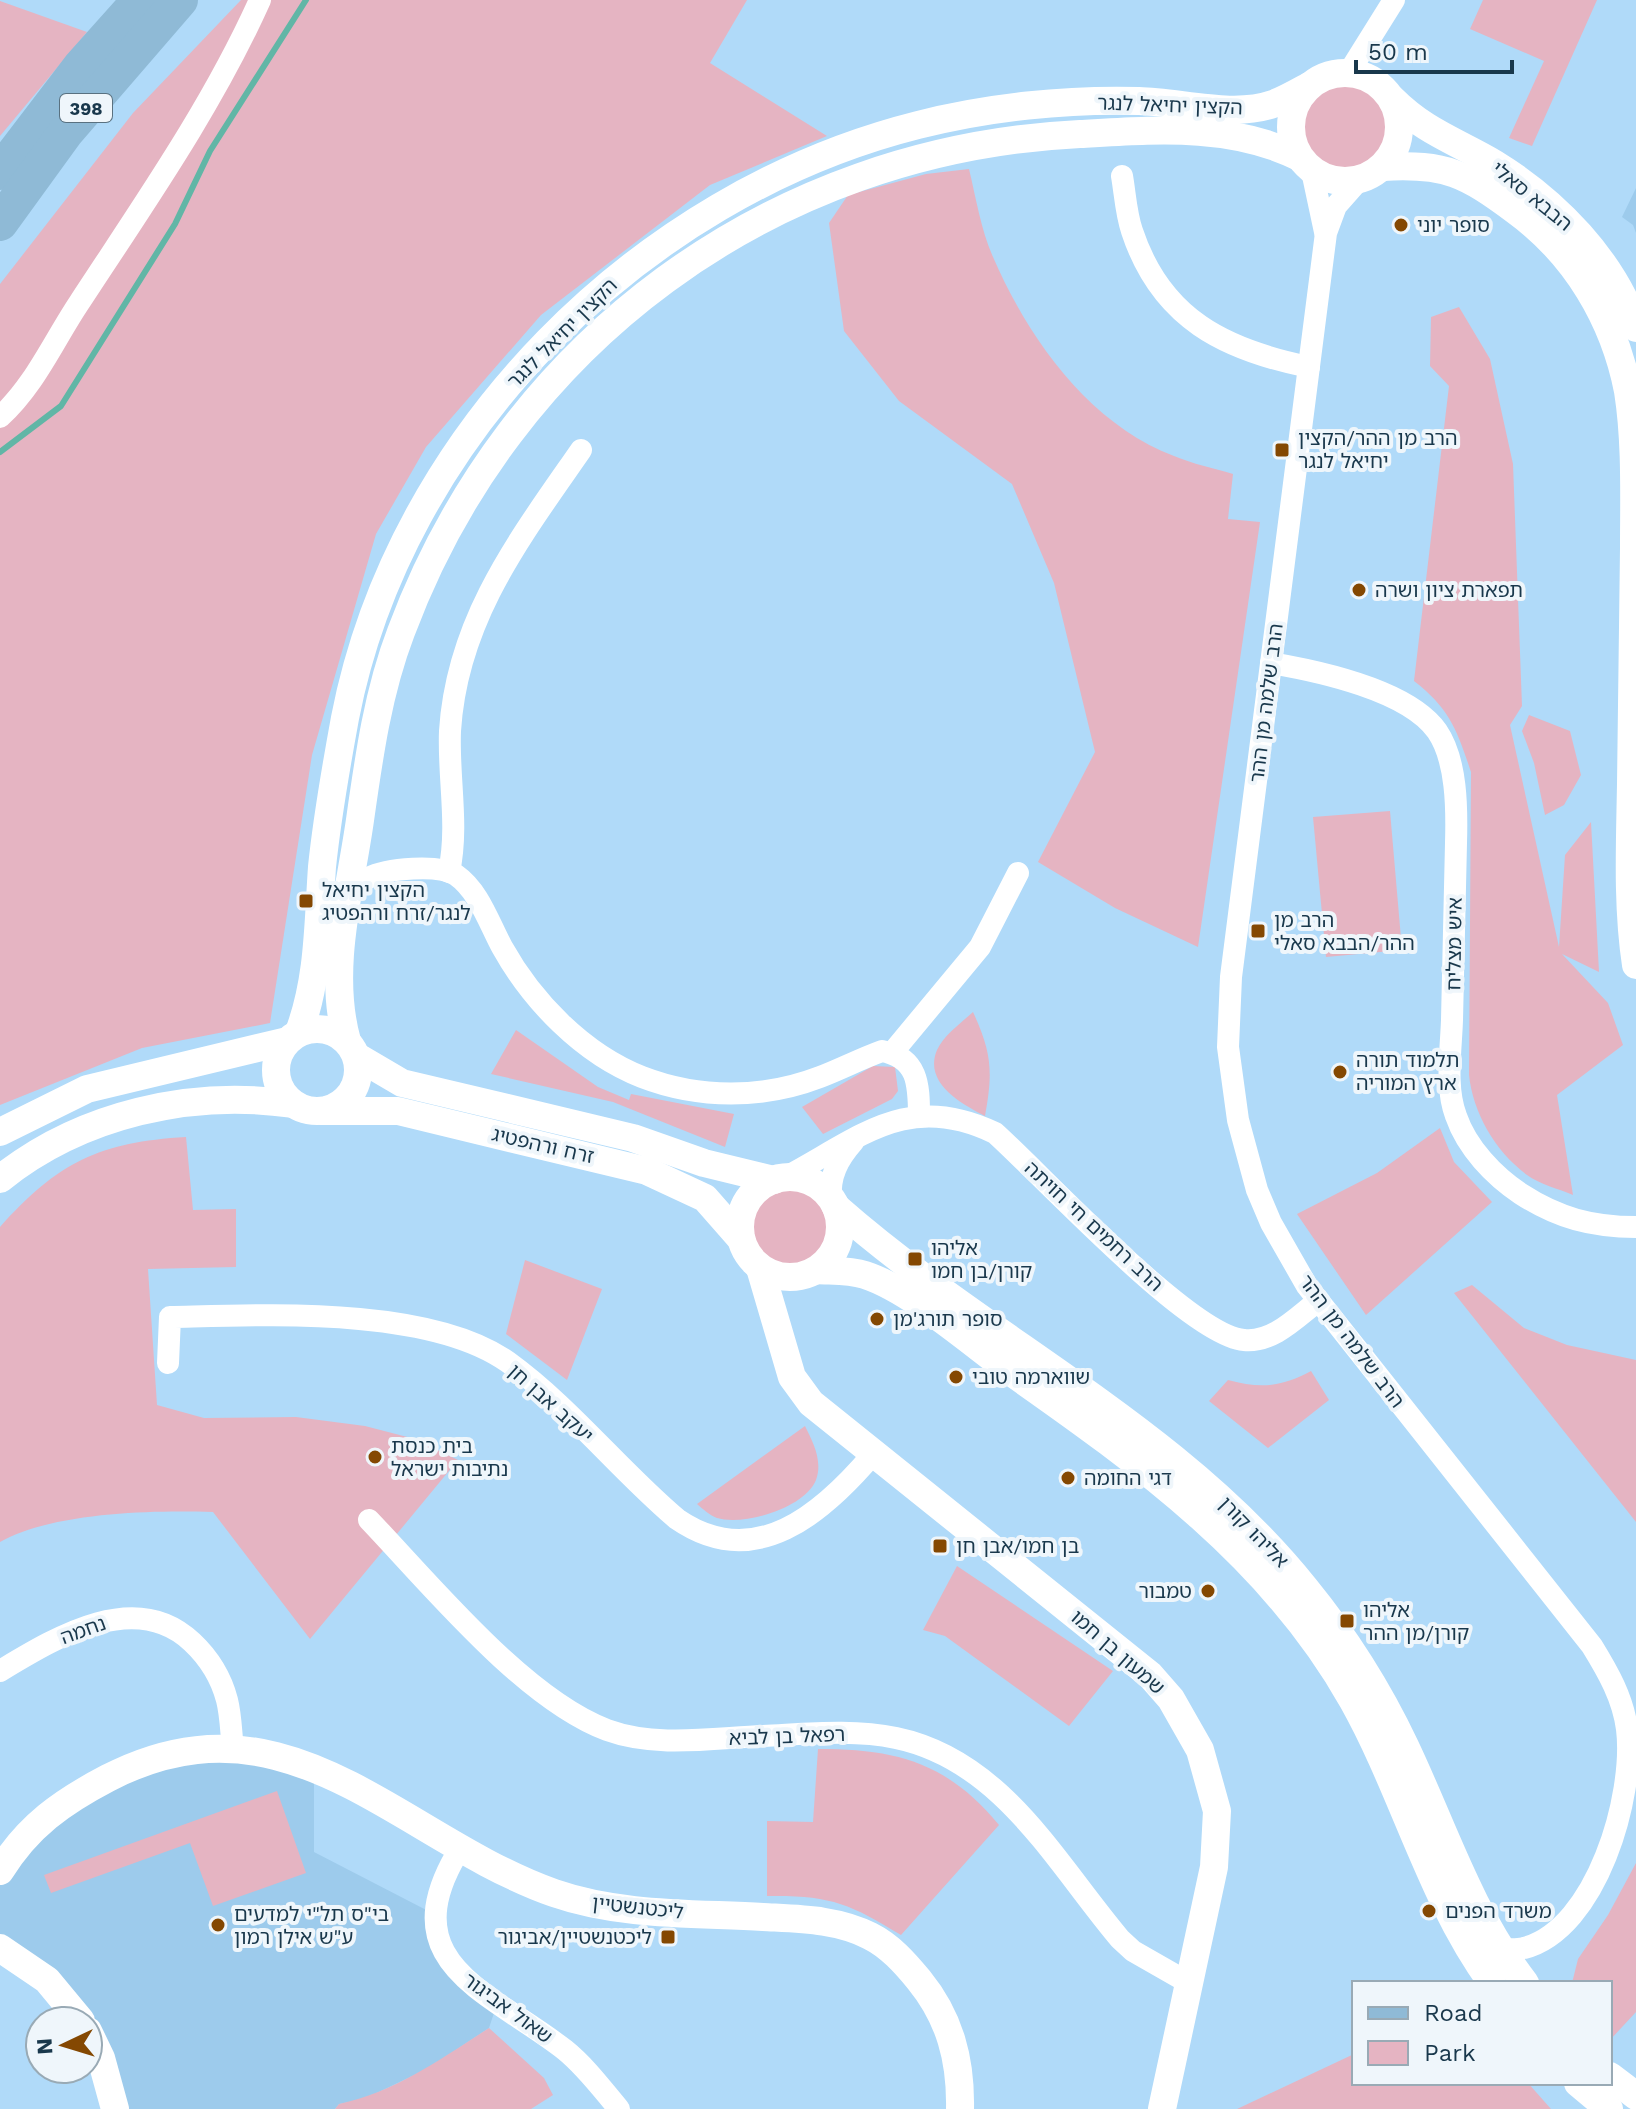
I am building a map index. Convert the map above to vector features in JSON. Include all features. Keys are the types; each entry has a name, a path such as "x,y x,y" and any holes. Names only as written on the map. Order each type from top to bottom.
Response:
{"main road":[{"name":"398","path":"0,172 81,66 140,0"},
{"name":"398","path":"0,223 66,132 180,0"}],"street":[{"path":"0,417 23,396 77,306 145,204 260,0"},
{"path":"1349,72 1394,0"},
{"path":"1349,72 1366,76 1381,86 1392,99 1399,116 1399,135 1394,152 1336,206 1326,233 1305,164 1292,143 1292,112 1309,86 1335,73 1349,72"},
{"name":"הקצין יחיאל לנגר","path":"293,1036 314,971 323,865 346,716 371,624 414,529 457,451 514,378 574,316 648,255 735,199 806,164 875,137 919,124 1017,107 1138,101 1250,108 1272,105 1309,86"},
{"name":"הבבא סאלי","path":"1392,99 1417,124 1495,164 1562,215 1626,294 1636,328"},
{"name":"הקצין יחיאל לנגר","path":"352,1048 339,1000 340,959 385,678 424,577 470,488 514,426 567,366 634,304 702,255 796,202 840,183 926,154 1021,138 1187,131 1247,137 1305,164"},
{"path":"1305,164 1343,182 1371,174"},
{"name":"הבבא סאלי","path":"1371,174 1431,165 1482,186 1544,234 1587,286 1609,327 1620,360 1634,433 1628,863 1636,965"},
{"path":"1122,176 1132,231 1170,298 1200,328 1226,344 1266,359 1309,367"},
{"name":"הרב שלמה מן ההר","path":"1326,233 1237,924 1228,1047 1238,1120 1257,1190 1277,1234 1318,1301 1592,1646 1622,1702 1630,1765 1624,1801 1598,1879 1556,1930 1524,1948 1500,1949"},
{"path":"449,872 454,846 450,728 462,663 504,560 581,450"},
{"name":"איש מצליח","path":"1271,663 1357,684 1398,700 1421,713 1438,732 1448,759 1457,817 1450,1067 1455,1116 1466,1139 1503,1182 1541,1207 1600,1227 1636,1227"},
{"path":"350,893 368,878 427,868 449,872 465,882 509,959 537,997 592,1048 642,1077 679,1087 749,1095 819,1077 882,1051 908,1061 916,1074 919,1116"},
{"path":"892,1053 980,947 1018,873"},
{"path":"0,1132 87,1089 325,1028 352,1048 357,1081 353,1092 334,1108 322,1111 293,1104 235,1098 142,1111 99,1123 60,1141 24,1160 0,1179"},
{"path":"293,1036 276,1067 283,1094 293,1104"},
{"name":"זרח ורהפטיג","path":"352,1048 402,1083 633,1138 704,1163 780,1178"},
{"name":"זרח ורהפטיג","path":"322,1111 398,1111 647,1171 705,1198 741,1239"},
{"name":"הרב רחמים חי חויתה","path":"859,1135 892,1122 941,1115 972,1122 995,1133 1176,1304 1228,1337 1246,1341 1265,1338 1318,1301"},
{"path":"859,1135 839,1157 830,1188 840,1221 836,1249 811,1273 781,1277 760,1268 751,1260 741,1239 740,1224 750,1196 859,1135"},
{"path":"780,1178 811,1182 834,1203"},
{"name":"אליהו קורן","path":"834,1203 890,1253 1148,1436 1210,1487 1260,1536 1304,1587 1375,1685 1407,1749 1477,1909 1524,1981"},
{"name":"שמעון בן חמו","path":"760,1268 792,1377 811,1403 1150,1675 1187,1723 1211,1780 1217,1811 1214,1867 1162,2109"},
{"name":"אליהו קורן","path":"811,1273 864,1275 922,1308 1132,1457 1192,1507 1241,1554 1284,1603 1352,1699 1453,1920 1491,1981"},
{"name":"שמעון בן חמו","path":"785,1357 782,1332 785,1305 811,1273"},
{"name":"יעקב אבן חן","path":"168,1363 170,1317 290,1317 419,1326 451,1333 507,1362 677,1519 706,1536 723,1540 755,1538 795,1524 838,1496 873,1454"},
{"name":"רפאל בן לביא","path":"369,1520 512,1666 546,1696 579,1718 608,1731 661,1740 866,1734 920,1745 972,1770 1018,1810 1120,1939 1133,1951 1189,1983"},
{"name":"נחמה","path":"0,1671 84,1626 113,1619 142,1618 163,1623 183,1633 217,1672 227,1700 233,1749"},
{"name":"ליכטנשטיין","path":"0,1871 30,1830 52,1809 96,1784 147,1761 188,1751 233,1749 285,1758 390,1803 512,1875 588,1903 811,1920 870,1936 909,1967 947,2021 957,2061 960,2109"},
{"name":"שאול אביגור","path":"461,1847 442,1876 436,1895 437,1936 444,1951 458,1972 485,1996 571,2056 619,2109"},
{"path":"0,1948 47,1980 68,2005"},
{"path":"0,1975 47,1980"},
{"path":"104,2069 115,2109"},
{"path":"1612,2078 1636,2096"},
{"path":"1580,2085 1609,2109"}],"shaded area":[{"path":"1636,188 1636,233 1633,225 1622,217"},
{"name":"בי\"ס תל\"י למדעים ע\"ש אילן רמון","path":"188,1751 314,1769 314,1852 434,1914 437,1936 497,2004 489,2028 427,2069 364,2099 339,2104 335,2109 115,2109 104,2069 104,2005 52,2005 0,1948 0,1871 52,1809"}],"green space":[{"path":"241,0 747,0 710,63 827,136 710,185 541,315 426,447 376,534 312,755 270,1023 142,1048 0,1105 0,284 133,113"},
{"path":"1483,0 1597,0 1532,146 1509,138 1544,61 1470,29"},
{"path":"0,1 87,32 0,136"},
{"path":"1336,81 1354,81 1371,88 1384,101 1391,127 1384,153 1371,166 1354,173 1336,173 1319,166 1306,153 1299,136 1299,118 1306,101 1319,88"},
{"path":"969,169 993,257 1024,318 1065,375 1115,423 1143,442 1181,459 1233,474 1228,519 1260,522 1198,947 1115,908 1038,862 1095,752 1054,583 1012,484 899,401 844,331 829,223 848,195 926,174"},
{"path":"1459,307 1490,359 1513,464 1522,706 1510,725 1559,947 1565,855 1591,822 1599,972 1562,954 1608,1003 1623,1045 1557,1095 1573,1195 1537,1181 1515,1165 1496,1143 1475,1103 1469,1075 1471,772 1451,721 1436,701 1414,681 1449,386 1430,366 1431,317"},
{"path":"1529,715 1570,731 1581,775 1564,805 1545,815 1534,763 1522,731"},
{"path":"1390,811 1402,950 1326,957 1313,817"},
{"path":"973,1012 984,1039 989,1063 985,1116 956,1099 935,1073 937,1050 944,1039"},
{"path":"516,1030 598,1087 629,1100 631,1094 734,1114 725,1147 613,1102 491,1074"},
{"path":"873,1066 895,1067 898,1091 892,1099 823,1134 802,1107"},
{"path":"1440,1128 1454,1162 1492,1202 1366,1315 1297,1214 1377,1173"},
{"path":"186,1137 193,1210 236,1209 236,1267 148,1269 157,1405 204,1418 296,1417 365,1426 415,1439 458,1460 310,1639 213,1512 133,1513 75,1519 47,1524 0,1542 0,1227 41,1186 82,1160 129,1144"},
{"path":"790,1186 806,1189 819,1198 828,1211 831,1227 828,1243 819,1256 806,1265 790,1268 774,1265 761,1256 752,1243 749,1227 752,1211 761,1198 774,1189"},
{"path":"525,1260 602,1289 567,1380 506,1334"},
{"path":"1472,1285 1524,1328 1567,1345 1636,1360 1636,1522 1454,1293"},
{"path":"1311,1371 1329,1400 1268,1448 1209,1401 1228,1380 1271,1385"},
{"path":"805,1426 816,1452 818,1473 810,1490 800,1499 757,1517 729,1520 709,1514 697,1504"},
{"path":"957,1566 1113,1671 1069,1726 945,1636 923,1630"},
{"path":"818,1749 872,1752 918,1763 960,1787 999,1825 901,1935 867,1915 838,1903 807,1897 767,1896 767,1821 813,1822"},
{"path":"277,1791 306,1873 213,1906 190,1843 51,1893 44,1875"},
{"path":"1636,1863 1636,2012 1612,2038 1612,1981 1572,1981 1578,1959 1608,1915"},
{"path":"489,2028 544,2078 553,2095 531,2109 335,2109 339,2104 399,2083"},
{"path":"1352,2055 1352,2085 1530,2085 1551,2109 1237,2109"}],"waterway":[{"path":"0,452 61,406 175,224 210,151 306,0"}],"place":[{"name":"סופר יוני","path":"1401,225"},
{"name":"הרב מן ההר/הקצין יחיאל לנגר","path":"1282,450"},
{"name":"תפארת ציון ושרה","path":"1359,590"},
{"name":"הקצין יחיאל לנגר/זרח ורהפטיג","path":"306,901"},
{"name":"הרב מן ההר/הבבא סאלי","path":"1258,931"},
{"name":"תלמוד תורה ארץ המוריה","path":"1340,1072"},
{"name":"אליהו קורן/בן חמו","path":"915,1259"},
{"name":"סופר תורג'מן","path":"877,1319"},
{"name":"שווארמה טובי","path":"956,1377"},
{"name":"בית כנסת נתיבות ישראל","path":"375,1457"},
{"name":"דגי החומה","path":"1068,1478"},
{"name":"בן חמו/אבן חן","path":"940,1546"},
{"name":"טמבור","path":"1208,1591"},
{"name":"אליהו קורן/מן ההר","path":"1347,1621"},
{"name":"משרד הפנים","path":"1429,1911"},
{"name":"בי\"ס תל\"י למדעים ע\"ש אילן רמון","path":"218,1925"},
{"name":"ליכטנשטיין/אביגור","path":"668,1937"}]}
